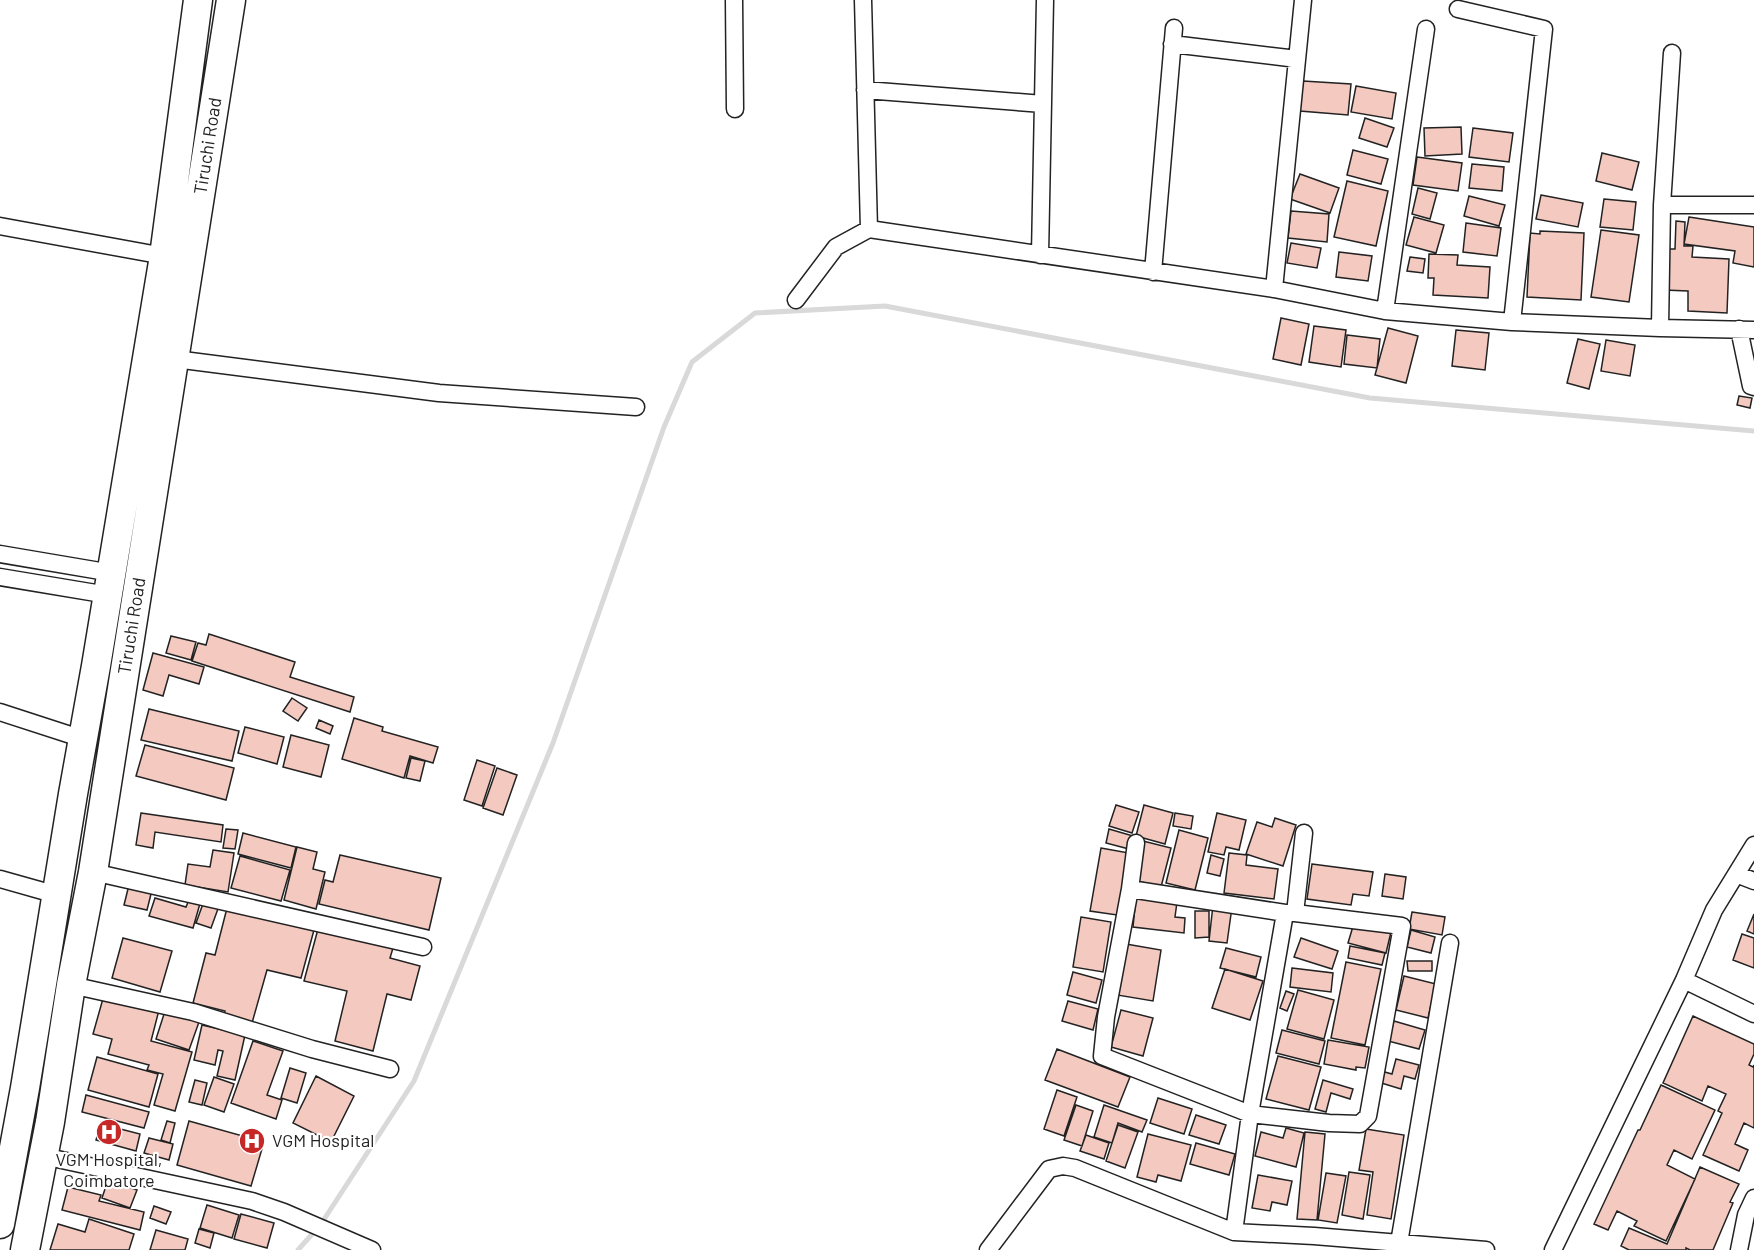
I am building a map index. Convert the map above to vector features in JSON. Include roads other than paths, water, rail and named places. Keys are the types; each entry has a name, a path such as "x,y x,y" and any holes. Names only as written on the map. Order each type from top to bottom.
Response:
{"highway":[{"path":"0,1224 164,256 198,0"},
{"name":"Tiruchi Road","path":"25,1250 93,873 231,0"}],"street":[{"path":"734,0 735,109"},
{"path":"863,0 869,229"},
{"path":"1040,255 1045,0"},
{"path":"1275,289 1303,0"},
{"path":"1458,9 1544,29 1512,322"},
{"path":"1385,311 1426,29"},
{"path":"1152,272 1173,36 1297,59"},
{"path":"1660,328 1662,205 1672,53"},
{"path":"865,90 1043,104"},
{"path":"1662,205 1754,205"},
{"path":"0,226 164,256"},
{"path":"796,300 836,247 869,229 1275,289 1385,311 1512,322 1746,330 1751,386 1754,387"},
{"path":"175,359 439,393 636,407"},
{"path":"0,555 110,584"},
{"path":"0,577 110,584"},
{"path":"0,711 83,739"},
{"path":"1234,1232 1250,1114 1304,833"},
{"path":"1130,889 1290,913 1402,926 1368,1116 1360,1125 1250,1114 1102,1056 1106,1017 1130,889 1136,843"},
{"path":"1553,1250 1684,980 1714,910 1754,845"},
{"path":"93,873 423,947"},
{"path":"1736,874 1754,881"},
{"path":"0,879 57,895"},
{"path":"1400,1243 1450,943"},
{"path":"1684,980 1754,1014"},
{"path":"71,985 193,1012 312,1049 390,1069"},
{"path":"43,1156 252,1201 284,1212 372,1250"},
{"path":"988,1250 1049,1169 1063,1166 1075,1168 1234,1232 1486,1250"},
{"path":"1744,1247 1746,1215 1754,1198"}],"waterway":[{"path":"298,1250 321,1224 414,1081 553,743 664,427 692,362 755,313 885,306 1370,398 1754,431"}],"place":[{"name":"VGM Hospital, Coimbatore","path":"109,1132"},
{"name":"VGM Hospital","path":"252,1141"}]}
